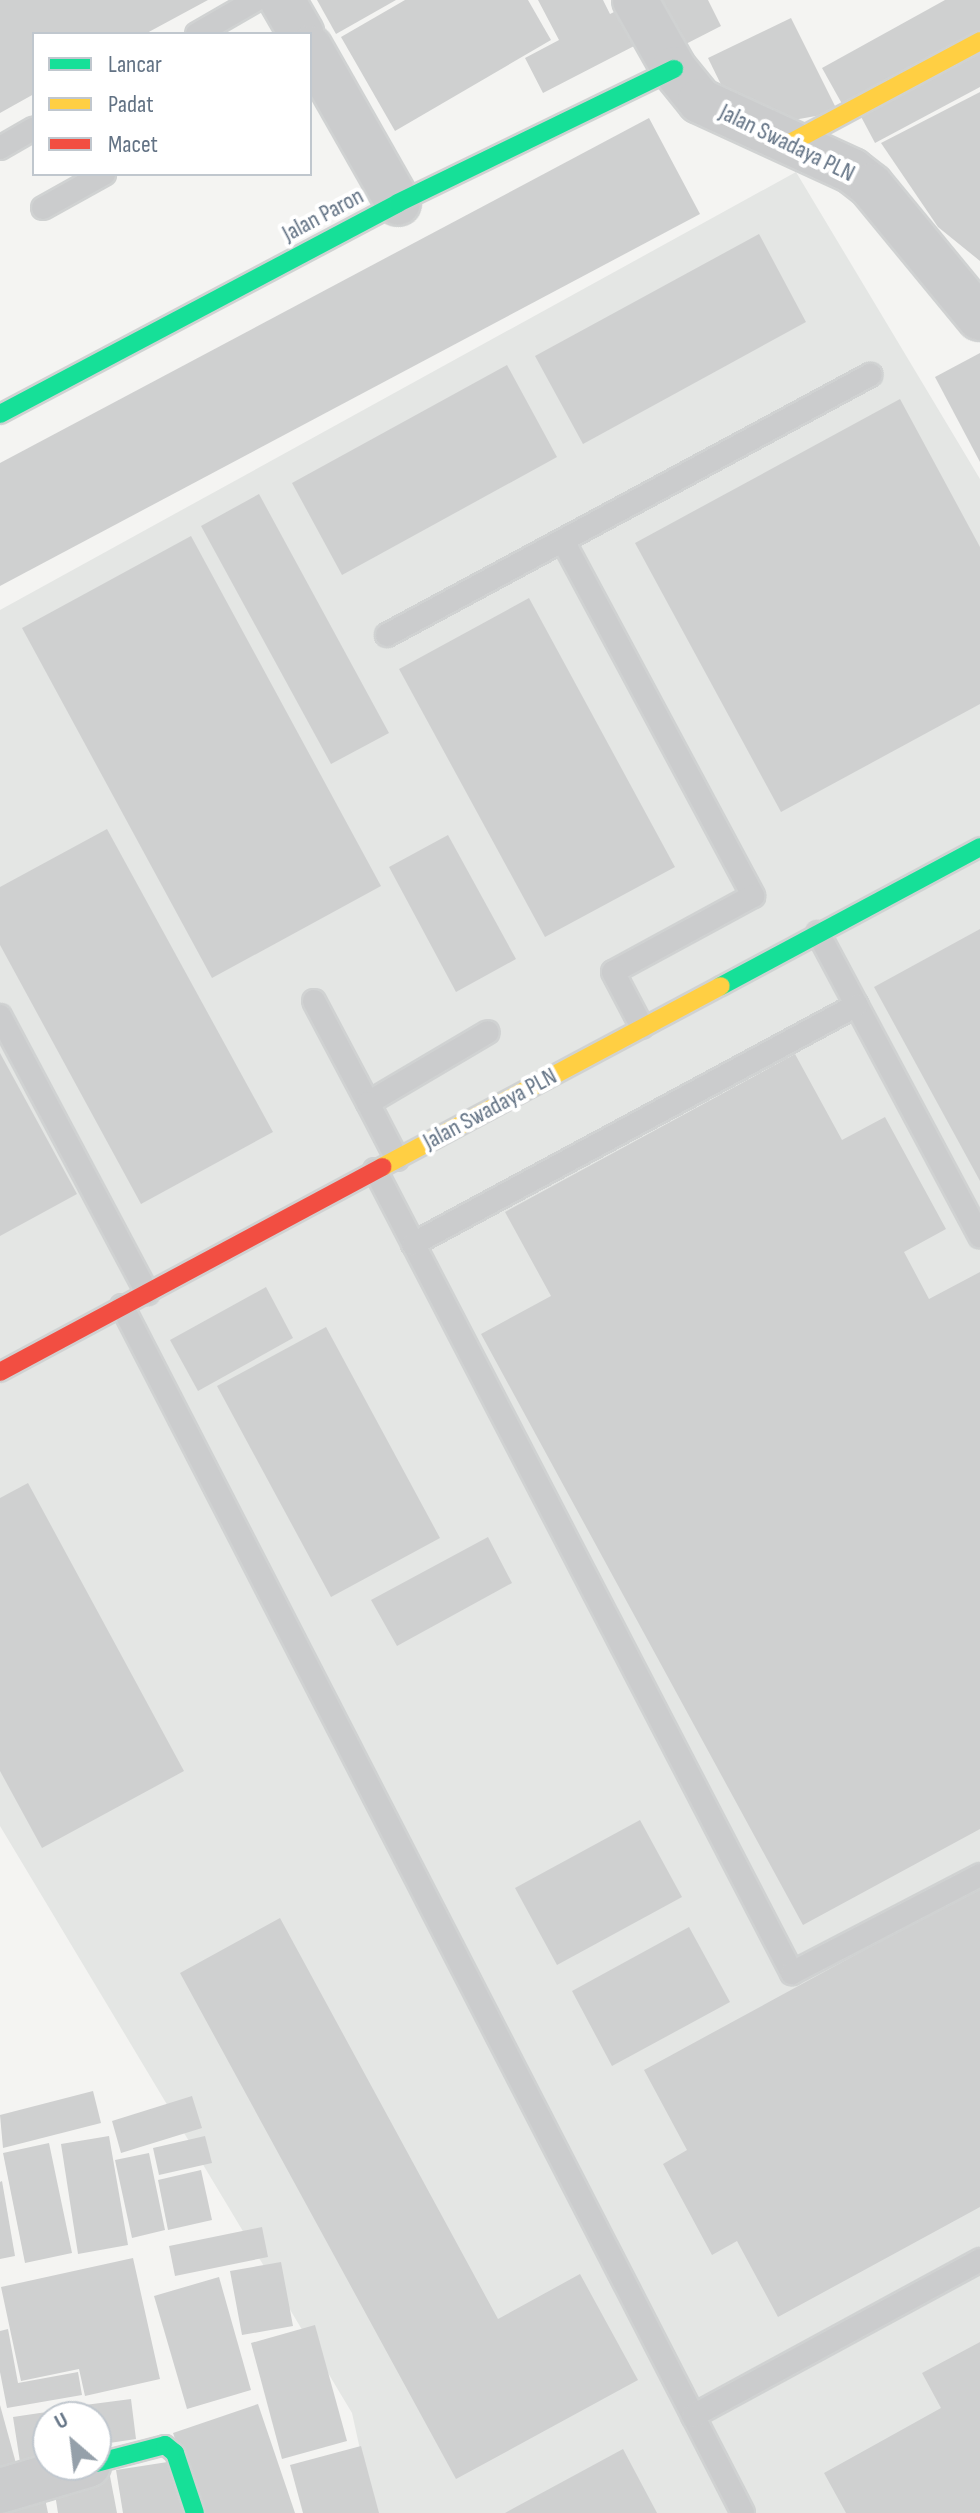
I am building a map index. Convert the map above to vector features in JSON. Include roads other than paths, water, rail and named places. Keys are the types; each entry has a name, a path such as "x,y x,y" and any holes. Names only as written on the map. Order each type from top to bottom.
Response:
{"street":[{"path":"282,0 301,32"},
{"name":"Jalan Swadaya PLN","path":"635,0 674,69 700,101 832,160 871,186 980,318"},
{"path":"792,142 980,41"},
{"path":"312,52 398,203"},
{"name":"Jalan Paron","path":"0,414 398,203 674,69"},
{"name":"Jalan Swadaya PLN","path":"0,1372 980,847"},
{"path":"112,2459 165,2445 175,2453 195,2513"},
{"path":"0,2491 34,2481"}],"lane":[{"path":"200,32 256,0"},
{"path":"0,148 32,129"},
{"path":"43,208 100,176"},
{"path":"387,635 870,375"},
{"path":"563,541 753,896 613,972 642,1027"},
{"path":"818,933 980,1236"},
{"path":"314,1001 397,1159"},
{"path":"413,1244 857,1005"},
{"path":"0,1016 147,1293"},
{"path":"368,1103 488,1032"},
{"path":"375,1170 792,1973 980,1875"},
{"path":"122,1306 743,2513"},
{"path":"693,2416 980,2260"}]}
